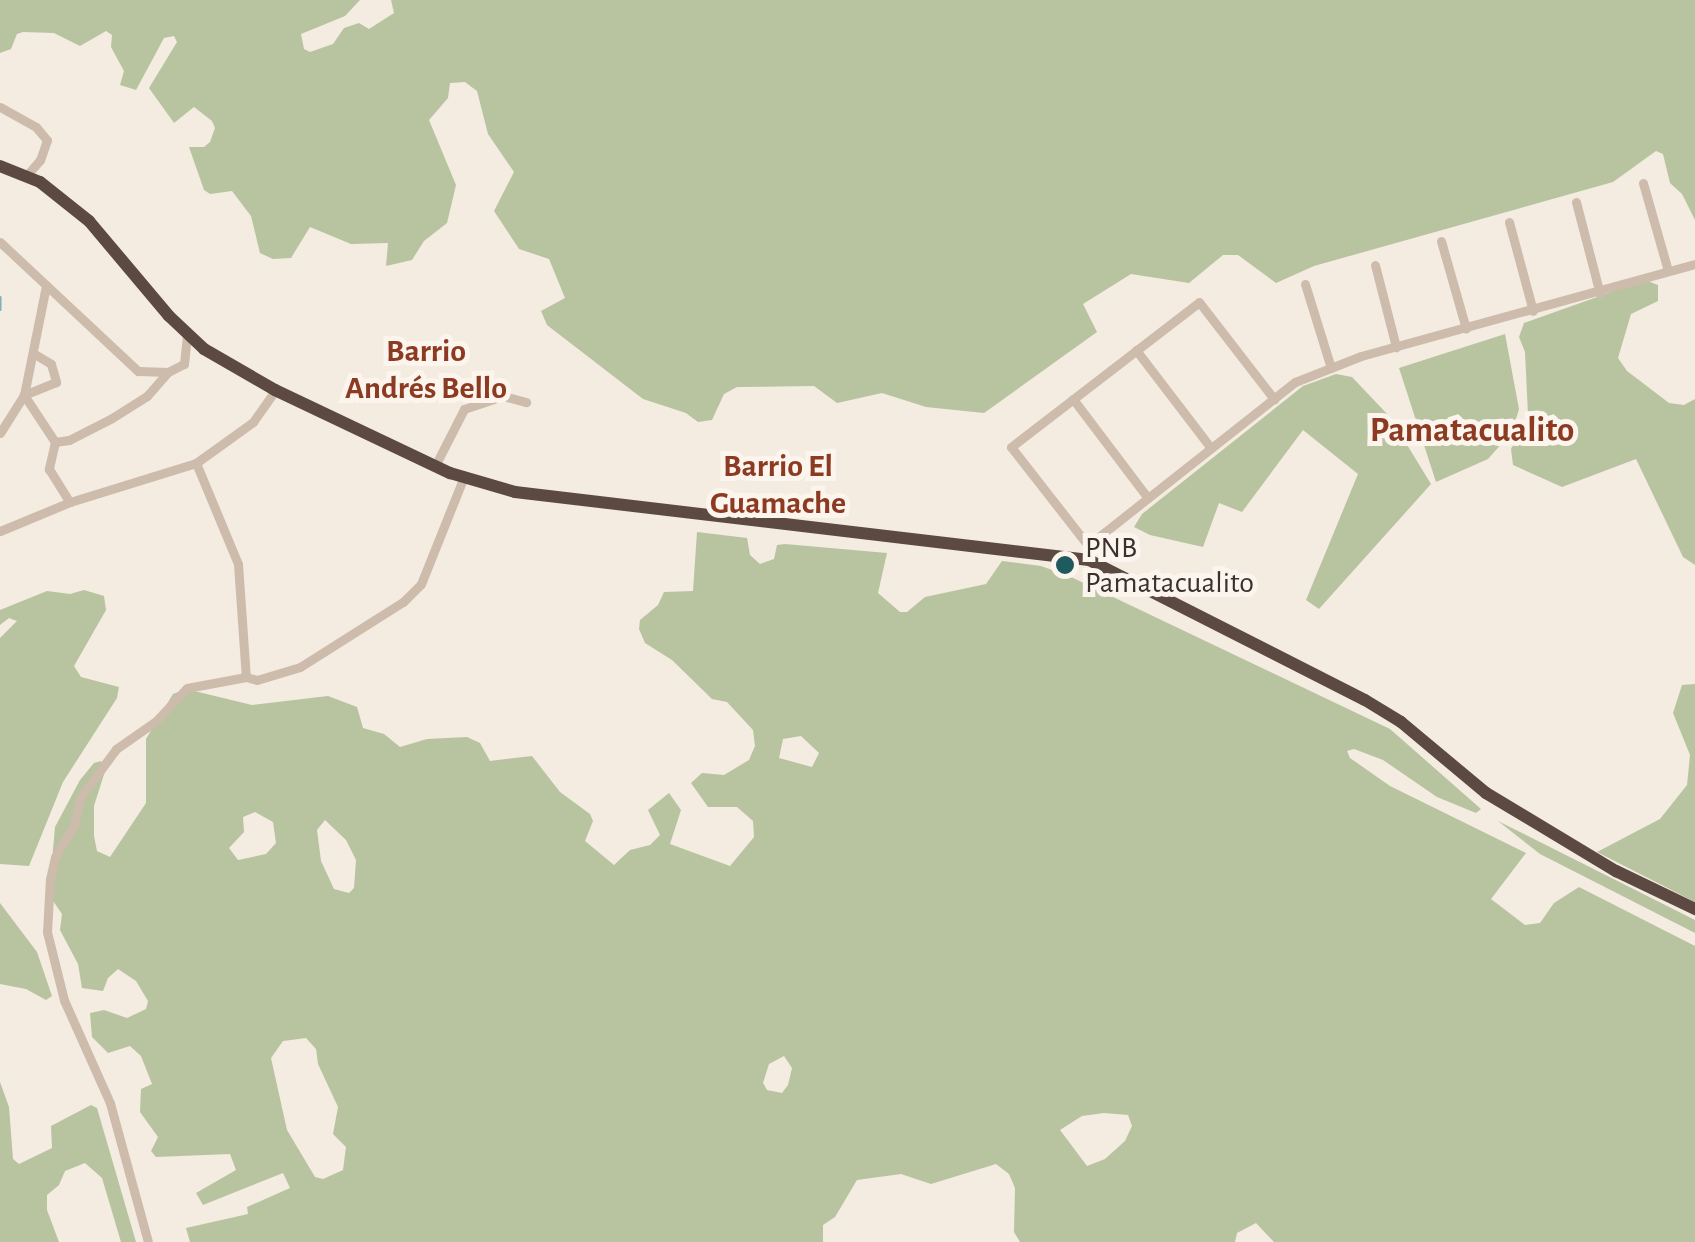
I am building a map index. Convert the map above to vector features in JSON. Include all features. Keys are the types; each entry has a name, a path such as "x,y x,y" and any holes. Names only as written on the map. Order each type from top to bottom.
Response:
{"highway":[{"path":"0,166 26,176 89,221 204,350 275,390 462,479 514,492 1090,554 1366,700 1401,722 1486,794 1616,871 1695,909"}],"street":[{"path":"0,107 36,127 47,140 40,160 26,176"},
{"path":"1643,183 1668,272"},
{"path":"1576,202 1600,294"},
{"path":"1509,222 1533,311"},
{"path":"0,242 123,361 138,371 168,372"},
{"path":"1441,242 1466,328"},
{"path":"1090,554 1091,543 1296,382 1396,347 1600,294 1695,264"},
{"path":"1375,265 1396,347"},
{"path":"1305,284 1331,368"},
{"path":"0,432 24,395 46,286"},
{"path":"1090,554 1012,447 1199,302 1274,399"},
{"path":"56,442 69,440 147,396 168,372 184,364 187,334"},
{"path":"1136,350 1211,448"},
{"path":"24,395 56,382 51,364 33,353"},
{"path":"0,531 70,502 196,463 253,422 275,390"},
{"path":"24,395 56,442 49,469 70,502"},
{"path":"435,466 464,409 503,396 526,402"},
{"path":"1073,399 1148,498"},
{"path":"196,463 238,564 246,677"},
{"path":"148,1242 110,1104 64,1000 47,932 50,880 80,798 116,749 156,721 188,688 246,677 256,680 300,667 402,602 421,584 462,479"}],"green space":[{"path":"0,0 360,0 345,16 301,34 304,49 310,52 333,44 344,28 359,23 369,29 394,13 391,0 1695,0 1695,220 1682,194 1670,183 1663,154 1656,151 1613,182 1314,266 1276,283 1238,255 1223,255 1189,283 1131,274 1083,304 1097,332 984,413 926,407 882,393 837,403 814,386 737,387 724,394 712,420 698,422 686,413 643,399 547,325 541,311 565,298 549,259 519,249 494,211 514,172 488,134 477,91 465,82 450,83 448,98 429,120 456,185 447,223 424,241 412,260 386,266 388,243 351,244 310,227 291,258 273,259 260,253 251,216 232,191 210,194 204,190 189,147 204,147 210,142 215,128 212,121 194,107 174,123 149,88 177,42 174,36 164,38 136,90 120,85 124,71 111,47 112,35 106,31 80,46 54,33 23,32 17,34 11,49 0,53"},
{"path":"1645,280 1658,285 1658,301 1631,314 1618,358 1627,371 1669,403 1684,405 1695,399 1695,565 1683,557 1636,459 1562,487 1513,465 1511,449 1528,415 1525,352 1519,337 1524,323"},
{"path":"1505,334 1519,409 1512,432 1488,459 1436,482 1399,368"},
{"path":"1336,374 1352,377 1390,417 1431,484 1319,609 1306,600 1358,474 1303,430 1242,512 1219,503 1203,547 1150,535 1134,527 1142,514 1303,386"},
{"path":"697,532 747,538 750,555 760,564 774,559 777,545 785,544 887,553 878,593 900,612 907,612 925,597 986,584 1002,561 1041,566 1390,729 1481,809 1476,813 1437,797 1383,760 1354,749 1347,751 1350,758 1390,786 1526,853 1491,899 1525,925 1540,923 1554,903 1579,887 1695,946 1695,1242 1274,1242 1256,1223 1237,1233 1235,1242 1020,1242 1014,1232 1015,1188 1009,1174 996,1164 931,1184 901,1174 857,1180 835,1217 823,1225 823,1242 190,1242 186,1228 248,1214 247,1207 290,1188 283,1173 203,1205 196,1193 236,1170 230,1154 156,1157 151,1151 158,1137 140,1112 141,1089 152,1084 141,1056 130,1046 108,1053 92,1037 90,1013 104,1010 127,1018 146,1009 148,1001 136,981 118,969 108,978 103,991 82,988 78,964 60,930 62,914 49,895 55,827 80,780 94,763 101,761 106,768 94,806 94,836 97,851 110,857 146,803 146,739 173,694 186,689 252,705 328,696 357,707 363,728 384,734 400,747 427,739 467,737 480,743 490,761 532,756 560,792 590,814 593,821 585,841 614,865 630,850 650,845 660,835 648,810 669,793 681,810 670,844 730,866 754,837 753,821 737,807 708,807 691,783 702,773 724,775 749,760 755,746 753,730 727,702 712,699 672,660 645,643 639,629 640,620 658,605 664,592 693,591","holes":["801,736 819,753 812,767 779,758 783,739","255,812 273,822 276,843 266,854 238,860 229,848 244,832 243,817","325,820 346,840 356,860 354,888 349,893 334,889 321,861 317,830","306,1038 316,1049 318,1064 338,1107 333,1134 346,1147 343,1170 323,1179 315,1177 287,1130 271,1058 283,1041","784,1056 792,1068 782,1093 767,1090 763,1083 769,1064","1104,1113 1128,1115 1132,1126 1125,1141 1105,1159 1087,1166 1060,1130 1082,1116"]},
{"path":"84,590 104,596 106,610 74,666 81,677 119,687 117,698 63,782 29,866 0,864 0,638 17,621 9,618 0,625 0,610 47,591 70,594"},
{"path":"1695,684 1695,902 1597,852 1660,819 1687,785 1690,755 1673,713 1682,685"},
{"path":"1498,821 1695,920 1695,933 1540,854"},
{"path":"0,903 37,952 52,996 46,1000 26,989 0,984"},
{"path":"0,1082 9,1107 13,1159 19,1164 52,1148 51,1126 91,1105 97,1108 136,1242 121,1242 102,1178 85,1163 65,1171 59,1185 47,1195 47,1210 59,1242 0,1242"}],"waterway":[{"path":"0,297 0,309"}],"place":[{"name":"PNB Pamatacualito","path":"1065,565"}],"district":[{"name":"Barrio Andrés Bello","path":"426,370"},
{"name":"Pamatacualito","path":"1472,431"},
{"name":"Barrio El Guamache","path":"778,486"}]}
